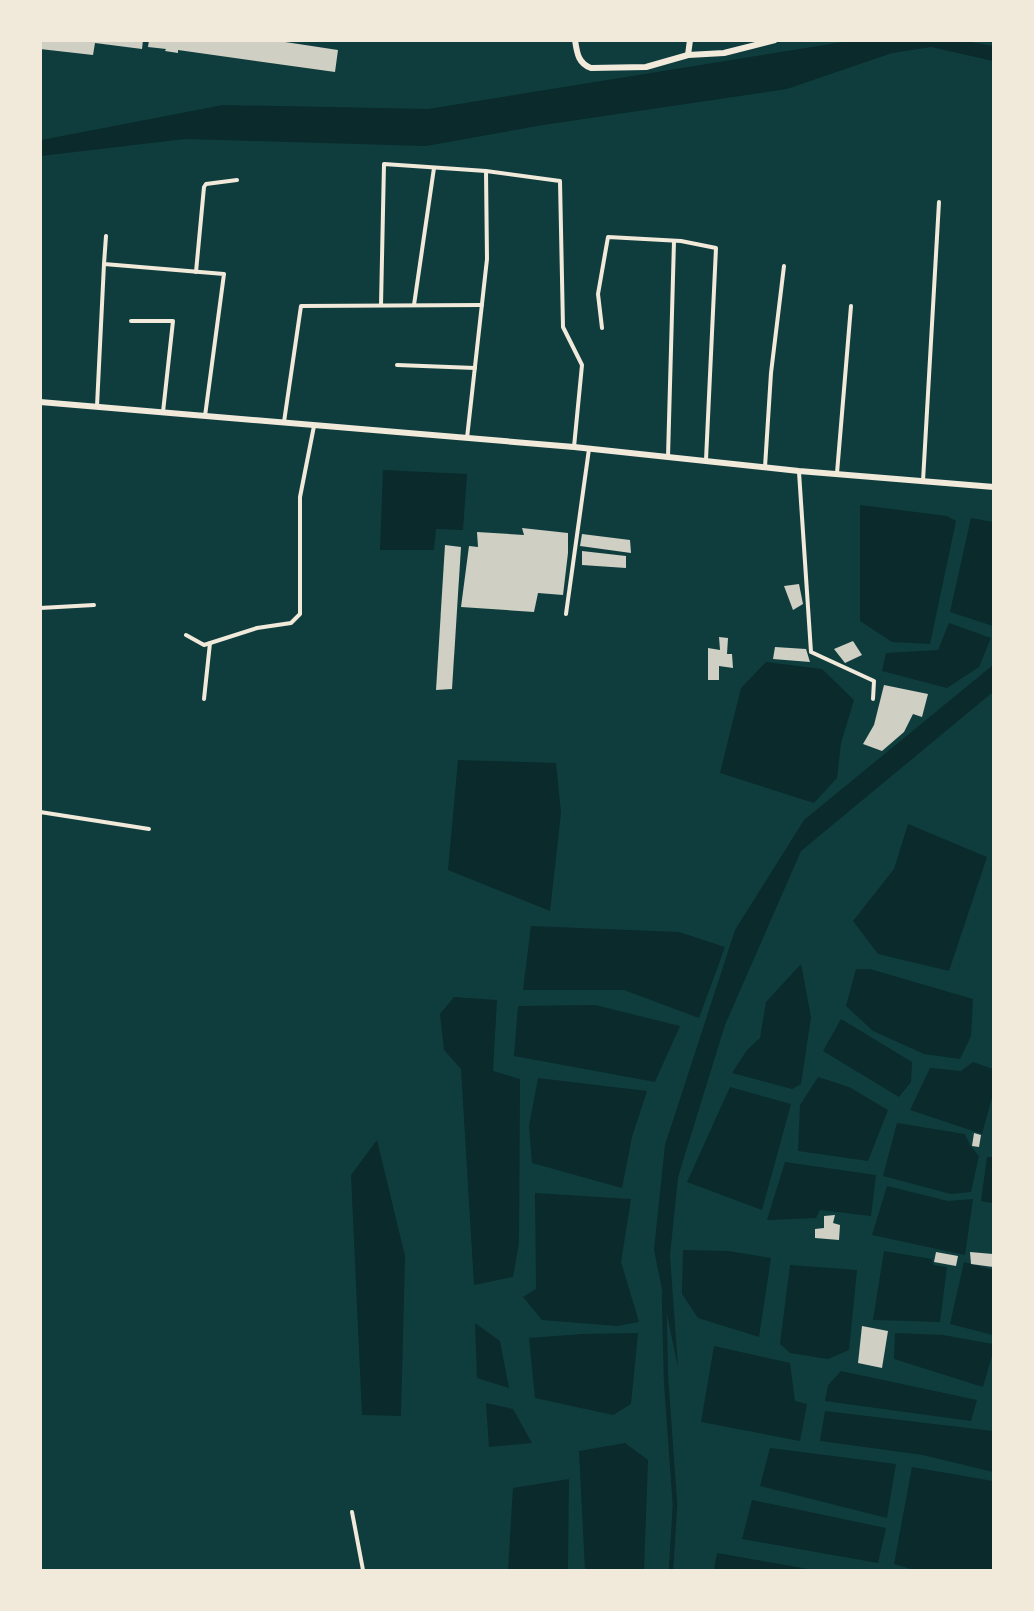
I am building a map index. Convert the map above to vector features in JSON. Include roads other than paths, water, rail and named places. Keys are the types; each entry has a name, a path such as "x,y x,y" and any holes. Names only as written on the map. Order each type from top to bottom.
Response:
{"street":[{"path":"575,40 578,58 584,65 591,68 646,67 688,55 724,53 775,40"},
{"path":"688,55 690,40"},
{"path":"40,402 574,447 800,471 993,488"}],"lane":[{"path":"381,305 384,164 486,171 560,181 563,327 582,365 574,447"},
{"path":"414,305 434,168"},
{"path":"467,438 487,259 486,171"},
{"path":"196,272 204,187 206,184 237,180"},
{"path":"922,482 939,202"},
{"path":"97,406 106,236"},
{"path":"602,328 597,294 608,237 674,241 716,248 706,461"},
{"path":"668,457 674,241"},
{"path":"104,264 224,274 205,416"},
{"path":"765,467 771,373 784,266"},
{"path":"284,423 301,306 482,305"},
{"path":"837,474 850,306"},
{"path":"131,321 173,321 163,413"},
{"path":"398,365 475,368"},
{"path":"186,635 204,645 257,628 291,623 300,614 300,497 314,425"},
{"path":"566,614 589,449"},
{"path":"800,471 811,652 874,681 873,699"},
{"path":"40,608 94,605"},
{"path":"204,699 210,643"},
{"path":"40,812 149,829"},
{"path":"352,1512 363,1570"}],"water":[{"path":"960,40 993,46 993,61 931,47 892,53 787,89 543,125 426,146 185,139 41,156 41,140 223,105 428,109 849,41"},
{"path":"383,470 467,474 463,530 436,529 434,550 380,550"},
{"path":"860,505 947,516 956,521 930,644 892,642 860,621"},
{"path":"971,518 993,522 993,626 950,612"},
{"path":"949,623 991,638 979,667 947,688 882,671 886,653 938,650"},
{"path":"766,662 822,669 854,700 841,743 837,778 814,803 720,773 741,688"},
{"path":"993,665 993,692 801,851 725,1025 678,1177 670,1255 678,1368 654,1250 665,1145 735,930 804,820"},
{"path":"458,760 556,763 561,813 550,911 448,870"},
{"path":"908,824 987,857 949,971 878,954 853,921 894,869"},
{"path":"531,926 679,932 725,947 699,1018 624,990 523,990"},
{"path":"801,964 811,1017 801,1084 792,1089 732,1073 747,1050 760,1038 766,1002"},
{"path":"856,969 870,969 973,999 971,1036 960,1059 924,1054 873,1031 846,1006"},
{"path":"454,997 497,1000 493,1071 520,1079 519,1243 513,1277 474,1285 461,1069 444,1050 440,1014"},
{"path":"595,1005 680,1026 655,1082 514,1056 518,1006"},
{"path":"841,1019 912,1062 911,1082 899,1097 823,1051"},
{"path":"973,1062 993,1069 993,1094 982,1134 910,1110 930,1068 961,1071"},
{"path":"818,1077 849,1087 888,1110 868,1161 798,1151 800,1105"},
{"path":"538,1078 647,1091 632,1137 622,1188 532,1163 529,1126"},
{"path":"730,1087 791,1104 762,1210 687,1182"},
{"path":"897,1123 965,1134 979,1156 971,1192 951,1194 883,1176"},
{"path":"377,1140 405,1256 401,1416 362,1415 351,1175"},
{"path":"987,1157 993,1157 993,1203 981,1201"},
{"path":"785,1162 876,1175 871,1216 820,1210 816,1218 767,1220"},
{"path":"887,1186 948,1201 973,1199 965,1255 872,1235"},
{"path":"535,1193 631,1199 621,1262 639,1322 617,1326 542,1320 523,1297 536,1289"},
{"path":"683,1250 728,1251 771,1258 759,1337 698,1318 682,1294"},
{"path":"884,1251 932,1259 933,1265 947,1267 940,1322 873,1320"},
{"path":"964,1262 993,1270 993,1335 950,1324"},
{"path":"790,1265 857,1270 849,1350 828,1359 790,1353 780,1344"},
{"path":"475,1323 500,1341 509,1388 477,1378"},
{"path":"638,1333 631,1404 613,1415 535,1398 529,1338"},
{"path":"895,1333 943,1335 993,1344 993,1352 983,1387 894,1359"},
{"path":"714,1346 790,1363 795,1401 807,1404 800,1441 701,1422"},
{"path":"841,1371 977,1400 971,1421 825,1401 828,1385"},
{"path":"486,1403 513,1409 532,1443 489,1447"},
{"path":"825,1411 993,1431 993,1472 923,1455 820,1441"},
{"path":"625,1443 648,1460 644,1570 585,1570 579,1451"},
{"path":"770,1448 896,1464 887,1518 760,1486"},
{"path":"912,1467 993,1481 993,1570 914,1570 894,1564"},
{"path":"569,1479 568,1570 508,1570 513,1488"},
{"path":"752,1500 886,1528 878,1563 742,1539"},
{"path":"717,1553 814,1570 714,1570"}],"waterway":[{"path":"664,1294 666,1379 675,1505 671,1570"}]}
